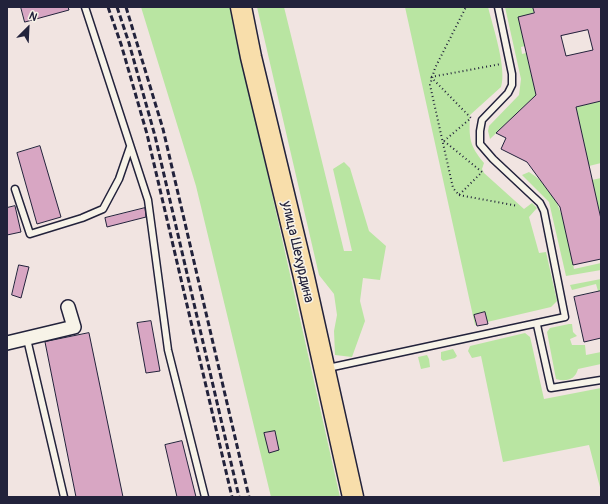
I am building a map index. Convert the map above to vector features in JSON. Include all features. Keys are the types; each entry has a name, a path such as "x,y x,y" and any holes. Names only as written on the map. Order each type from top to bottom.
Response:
{"main road":[{"name":"улица Шехурдина","path":"241,7 251,57 353,497"}],"street":[{"path":"7,343 74,327 68,307"}],"lane":[{"path":"85,7 148,200 168,350 205,497"},
{"path":"324,369 537,325 565,317 544,211 540,203 493,159 480,144 482,120 508,93 512,85 512,74 498,7"},
{"path":"15,189 30,234 82,218 103,209 119,179 130,147"},
{"path":"537,325 551,388 601,380"},
{"path":"27,339 64,497"}],"path":[{"path":"466,7 431,77 430,85 454,188 459,195 518,206"},
{"path":"431,77 502,64"},
{"path":"431,77 471,118 444,142"},
{"path":"444,142 482,172 459,195"}],"green space":[{"path":"141,7 230,7 340,497 271,497 196,186"},
{"path":"257,7 284,7 344,251 352,251 333,169 344,162 350,168 369,231 386,246 380,280 363,278 360,301 365,321 352,357 335,355 334,331 337,315 334,294 319,275"},
{"path":"405,7 488,7 501,59 501,87 470,115 471,141 475,151 484,163 482,169 484,173 524,209 532,203 537,208 529,217 539,253 546,252 557,301 551,307 487,322 485,312 474,315 475,325"},
{"path":"505,7 533,7 534,13 519,17 525,46 521,47 522,54 526,53 536,95 490,139 488,131 489,126 519,95 521,79"},
{"path":"601,101 601,163 589,166 576,107"},
{"path":"529,172 541,181 550,191 557,203 562,215 574,269 601,263 601,270 566,276 549,202 522,175"},
{"path":"601,178 601,219 592,180"},
{"path":"601,279 601,291 598,291 596,284 572,290 570,285"},
{"path":"572,324 573,332 577,336 570,339 572,345 585,345 586,355 601,352 601,364 578,369 575,376 572,378 560,380 556,379 547,332 550,328"},
{"path":"525,333 530,337 544,399 601,388 601,491 589,445 503,462 481,356 472,358 468,351 470,346"},
{"path":"453,349 457,356 455,358 443,361 441,359 441,352"},
{"path":"427,355 430,367 421,369 418,357"}],"building":[{"path":"21,7 68,7 69,10 25,22"},
{"path":"533,7 601,7 601,101 576,107 601,219 601,259 573,265 560,207 527,162 501,149 506,138 496,133 536,95 518,17 534,13","holes":["588,30 593,50 566,56 561,36"]},
{"path":"40,146 61,217 37,224 17,153"},
{"path":"15,206 21,232 7,235 7,208"},
{"path":"145,208 146,217 107,227 105,218"},
{"path":"19,265 29,267 21,298 12,295"},
{"path":"601,291 601,338 584,342 574,297"},
{"path":"485,312 488,324 477,326 474,315"},
{"path":"151,321 160,371 146,373 137,323"},
{"path":"89,333 123,497 76,497 45,342"},
{"path":"275,431 279,450 269,453 264,433"},
{"path":"182,441 196,497 177,497 165,445"}],"railway":[{"path":"108,7 121,44 147,134 232,497"},
{"path":"117,7 129,43 155,136 239,497"},
{"path":"126,7 163,129 249,497"}]}
